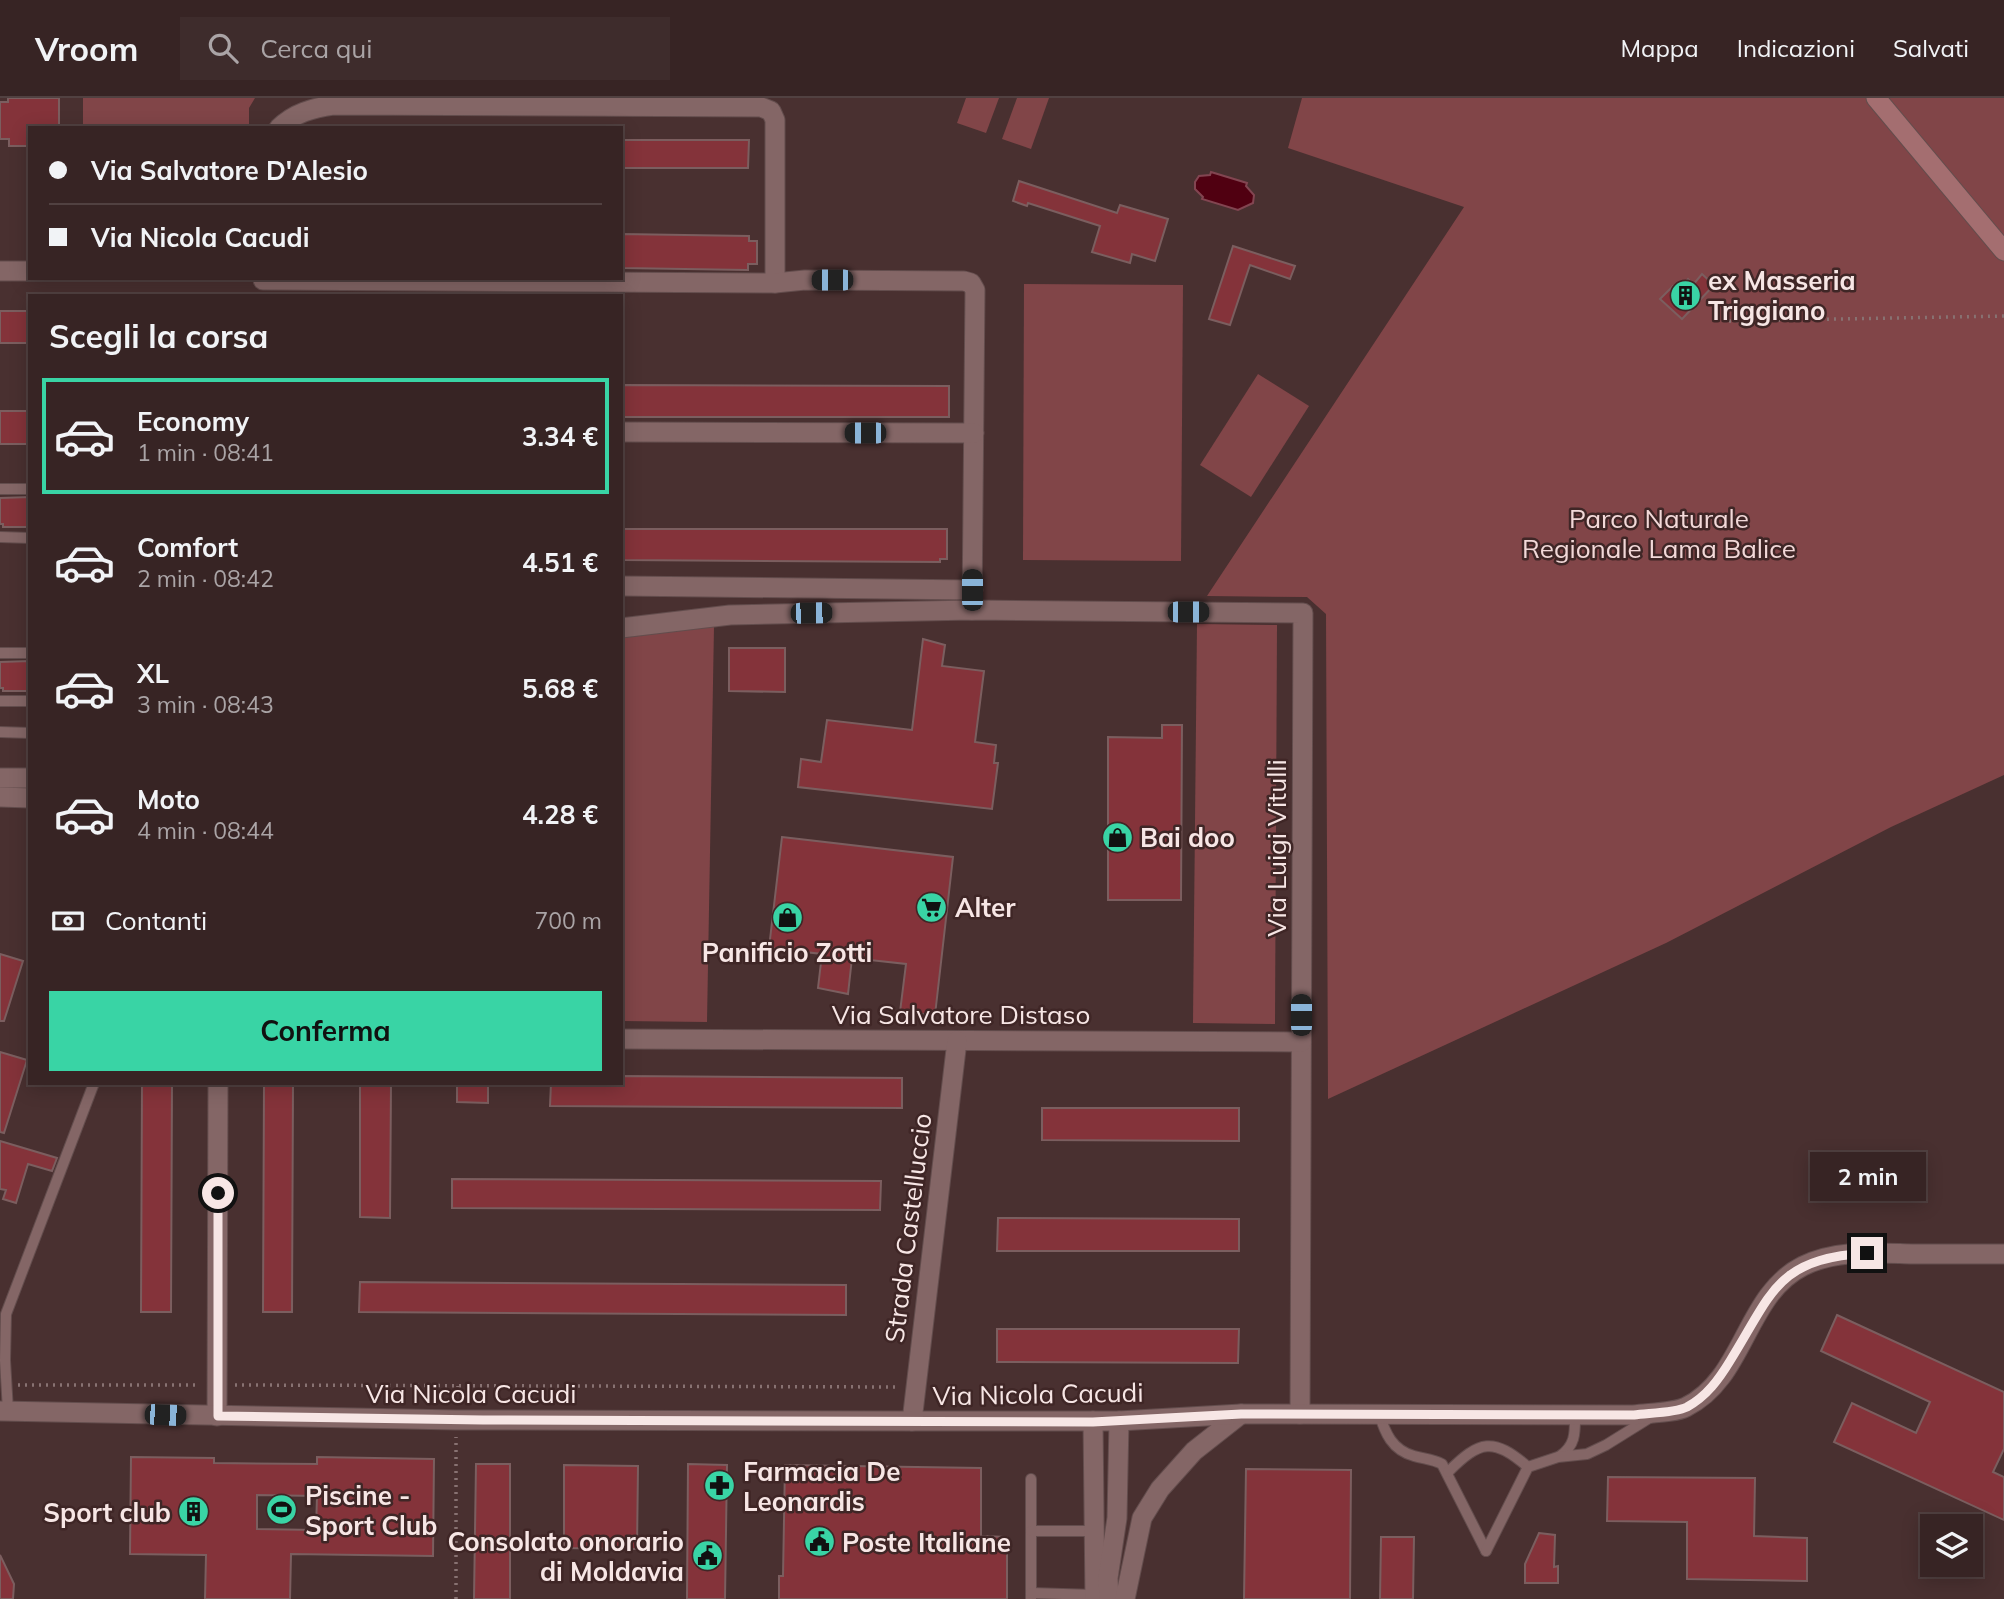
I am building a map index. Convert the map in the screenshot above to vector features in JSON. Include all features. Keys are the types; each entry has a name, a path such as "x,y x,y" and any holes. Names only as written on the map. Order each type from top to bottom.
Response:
{"main road":[{"path":"1876,98 2004,251"}],"street":[{"path":"281,126 289,118 333,105 761,107 771,111 775,120 775,283"},
{"path":"0,271 28,271"},
{"path":"263,285 775,283 805,280 964,281 971,284 975,290 972,600"},
{"path":"623,432 974,433"},
{"path":"623,586 972,600"},
{"path":"623,628 730,615 972,600"},
{"name":"Via Luigi Vitulli","path":"972,600 1303,614 1300,1414"},
{"path":"0,778 28,778"},
{"path":"0,797 28,797"},
{"name":"Via Salvatore Distaso","path":"623,1039 1301,1042"},
{"name":"Strada Castelluccio","path":"912,1421 957,1041"},
{"path":"218,1085 218,1416"},
{"name":"Via Nicola Cacudi","path":"4,1411 456,1420 1093,1422 1241,1414 1634,1415 1685,1408 1716,1384 1769,1294 1786,1276 1805,1266 1826,1258 1857,1254 2004,1254"},
{"path":"1125,1599 1142,1518 1160,1489 1194,1451 1241,1414"},
{"path":"1099,1598 1108,1578 1117,1518 1119,1421"},
{"path":"1093,1422 1094,1531 1099,1598"}],"lane":[{"path":"0,489 28,489"},
{"path":"0,537 28,537"},
{"path":"0,653 28,653"},
{"path":"0,701 28,701"},
{"path":"0,732 28,733"},
{"path":"4,1411 6,1314 93,1085"},
{"path":"1379,1413 1384,1432 1401,1451 1442,1464 1486,1551 1528,1467 1558,1457 1587,1454 1660,1411"},
{"path":"1558,1457 1569,1450 1575,1438 1575,1415"},
{"path":"1448,1472 1475,1450 1486,1446 1499,1446 1528,1467"},
{"path":"1031,1479 1031,1596 1099,1598"},
{"path":"1031,1531 1094,1531"}],"path":[{"path":"1728,321 2004,316"},
{"path":"6,1385 916,1387"},
{"path":"456,1599 458,1386"}],"green space":[{"path":"83,98 255,98 249,108 249,126 83,126"},
{"path":"966,98 999,98 986,133 957,123"},
{"path":"1017,98 1049,98 1031,149 1002,139"},
{"name":"Parco Naturale Regionale Lama Balice","path":"1302,98 2004,98 2004,775 1891,827 1666,943 1328,1099 1326,614 1307,597 1207,596 1464,207 1288,148"},
{"path":"1024,284 1183,285 1181,561 1023,560"},
{"path":"1258,374 1309,406 1251,497 1200,465"},
{"path":"1197,624 1277,625 1275,1024 1193,1023"},
{"path":"714,626 707,1022 623,1021 623,637"}],"shaded area":[{"path":"1211,172 1247,183 1246,186 1254,195 1253,203 1238,210 1202,199 1195,189 1195,182 1199,176 1210,175"}],"building":[{"path":"8,98 59,98 59,126 28,126 28,146 9,146 9,139 0,139 0,102 8,102"},
{"path":"623,140 749,140 748,168 623,168"},
{"path":"1019,181 1117,213 1120,205 1168,219 1155,261 1132,254 1130,263 1092,252 1100,226 1028,203 1027,206 1013,201"},
{"path":"623,234 749,236 749,241 757,241 757,264 748,264 748,270 623,268"},
{"path":"1233,246 1295,266 1290,279 1250,265 1230,325 1209,319"},
{"name":"ex Masseria Triggiano","path":"1702,274 1714,285 1682,319 1660,299 1673,286 1679,290 1688,279 1693,285"},
{"path":"0,311 28,311 28,343 0,343"},
{"path":"623,385 949,386 949,417 623,417"},
{"path":"0,411 28,411 28,444 0,444"},
{"path":"28,497 28,527 3,527 3,524 0,524 0,498"},
{"path":"623,529 947,529 947,559 940,559 940,562 623,560"},
{"path":"923,639 945,645 942,666 984,671 975,742 996,745 994,763 998,763 992,809 798,787 801,759 821,762 827,720 912,730"},
{"path":"729,648 785,648 785,692 729,691"},
{"path":"28,661 28,691 3,691 3,688 0,688 0,662"},
{"path":"1162,725 1182,725 1181,900 1108,900 1108,737 1162,738"},
{"path":"782,837 953,857 935,1015 900,1012 906,964 852,958 848,994 818,988 822,954 769,948"},
{"path":"0,954 23,961 4,1021 0,1021"},
{"path":"0,1052 27,1060 4,1133 0,1132"},
{"path":"623,1076 902,1078 902,1108 550,1106 551,1085 623,1085"},
{"path":"142,1085 172,1085 171,1312 141,1312"},
{"path":"264,1085 293,1085 292,1312 263,1312"},
{"path":"360,1085 391,1085 390,1218 360,1217"},
{"path":"457,1085 488,1085 488,1103 457,1102"},
{"path":"1042,1108 1239,1108 1239,1141 1042,1140"},
{"path":"0,1141 57,1158 52,1171 28,1164 16,1203 3,1199 6,1190 0,1189"},
{"path":"452,1179 881,1181 880,1210 452,1208"},
{"path":"998,1218 1239,1219 1239,1251 997,1251"},
{"path":"360,1282 846,1285 846,1315 359,1312"},
{"path":"1837,1315 2004,1392 2004,1449 1993,1472 2004,1477 2004,1520 1834,1442 1852,1403 1916,1433 1930,1402 1821,1351"},
{"path":"997,1329 1239,1329 1238,1363 997,1362"},
{"name":"Piscine - Sport Club","path":"131,1457 214,1458 214,1463 317,1464 317,1457 434,1459 433,1556 291,1554 290,1599 205,1599 206,1555 130,1554","holes":["257,1495 317,1496 316,1530 257,1529"]},
{"path":"476,1464 510,1464 510,1599 474,1599"},
{"path":"688,1464 727,1465 725,1599 687,1599"},
{"path":"564,1465 638,1466 637,1549 564,1548"},
{"path":"785,1465 981,1468 981,1536 1007,1537 1007,1599 779,1599 779,1576 783,1576"},
{"path":"1246,1469 1351,1470 1350,1599 1244,1599"},
{"path":"1608,1477 1755,1478 1754,1536 1807,1538 1807,1581 1687,1579 1687,1522 1607,1521"},
{"path":"1539,1533 1555,1535 1554,1567 1558,1566 1558,1583 1525,1583 1525,1564"},
{"path":"1381,1537 1414,1537 1413,1599 1380,1599"},
{"path":"0,1555 14,1584 13,1599 0,1599"}],"place":[{"name":"ex Masseria Triggiano","path":"1685,295"},
{"name":"Bai doo","path":"1117,837"},
{"name":"Alter","path":"932,907"},
{"name":"Panificio Zotti","path":"787,917"},
{"name":"Farmacia De Leonardis","path":"720,1486"},
{"name":"Piscine - Sport Club","path":"282,1510"},
{"name":"Sport club","path":"194,1512"},
{"name":"Poste Italiane","path":"819,1542"},
{"name":"Consolato onorario di Moldavia","path":"707,1556"}],"route":[{"path":"218,1193 218,1416 483,1420 1093,1422 1241,1414 1634,1415 1685,1408 1716,1384 1769,1294 1786,1276 1826,1258 1867,1253"}]}
